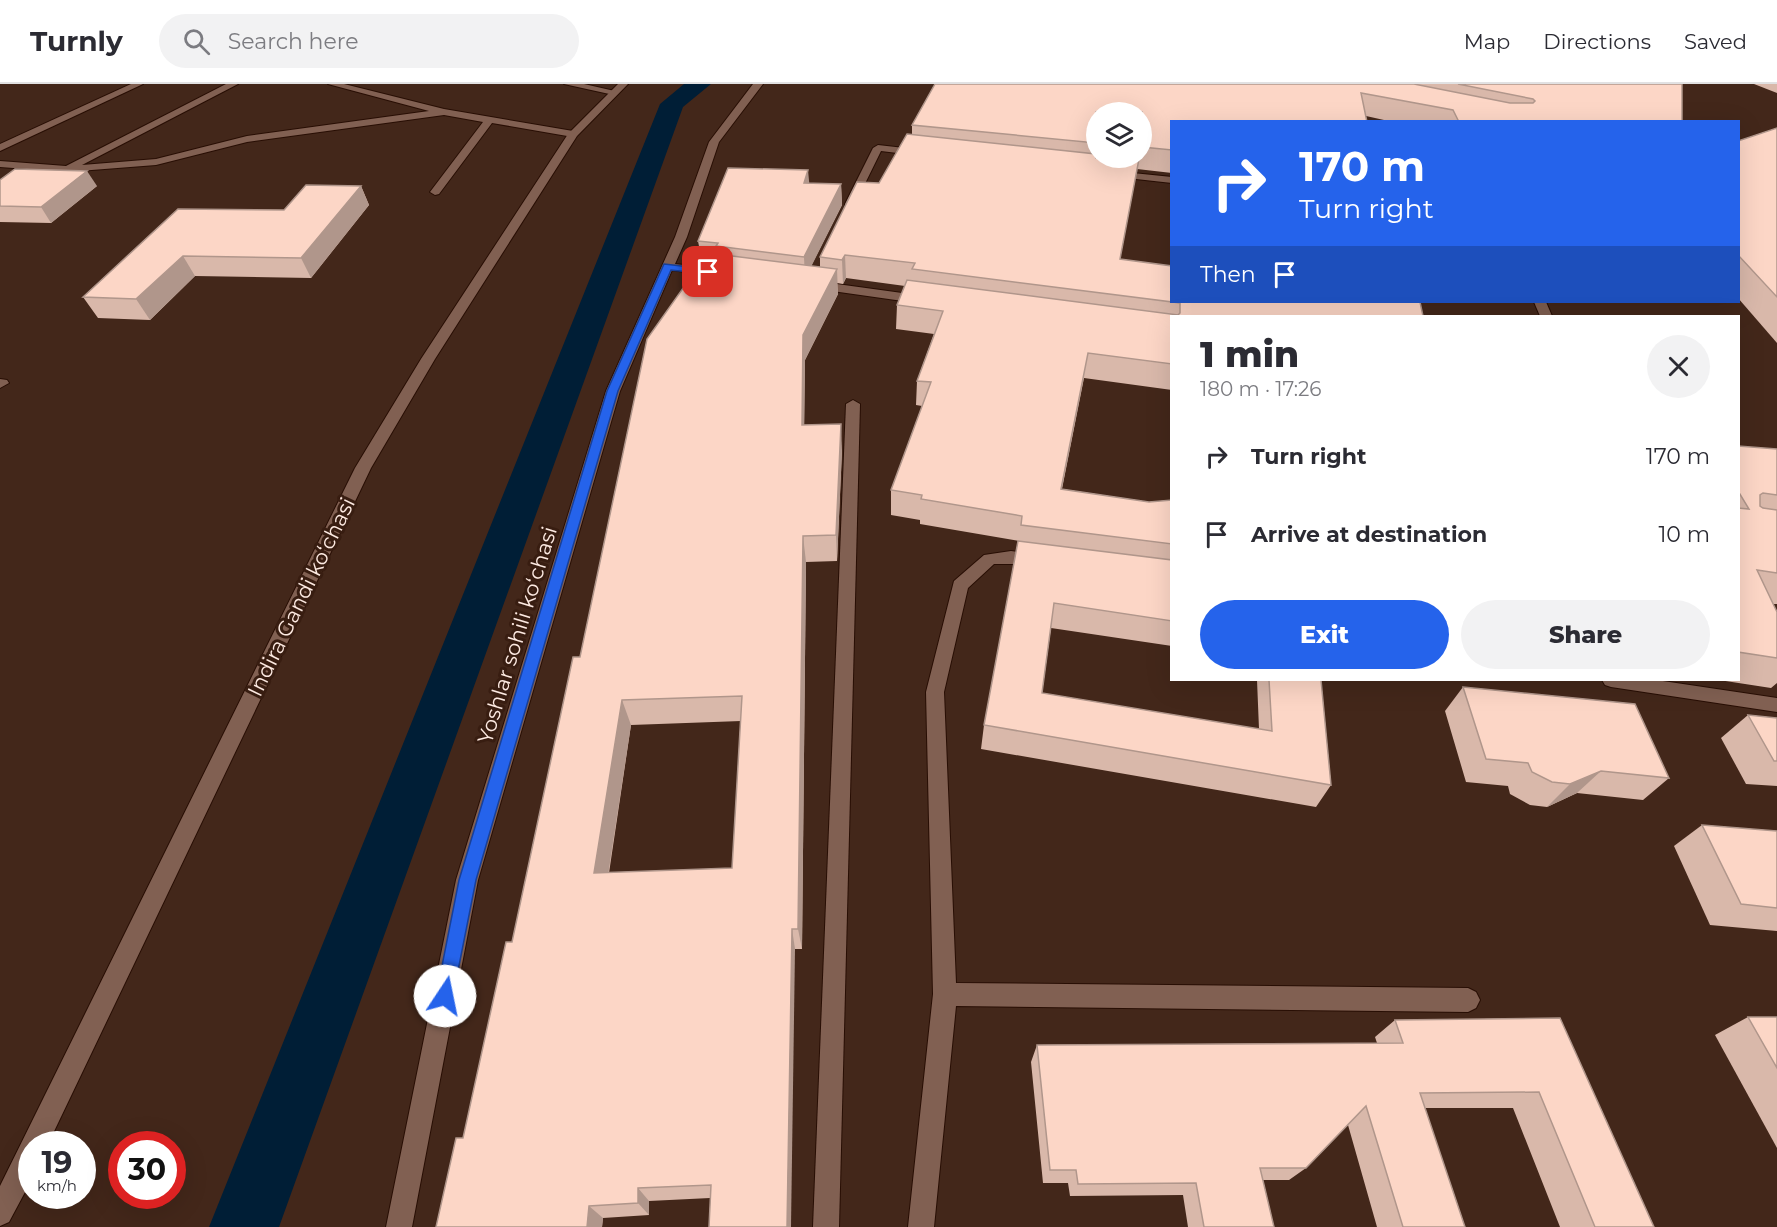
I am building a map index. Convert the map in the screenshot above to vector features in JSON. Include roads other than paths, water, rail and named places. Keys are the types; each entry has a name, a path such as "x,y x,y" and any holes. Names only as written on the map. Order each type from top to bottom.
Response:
{"street":[{"path":"0,148 138,84"},
{"path":"66,169 233,84"},
{"path":"333,84 444,112 573,134"},
{"path":"569,84 618,88"},
{"name":"Yoshlar sohili koʻchasi","path":"399,1227 468,880 613,391 681,237 714,142 758,84"},
{"name":"Indira Gandi koʻchasi","path":"41,1131 363,468 428,359 573,134 618,88"},
{"path":"0,164 66,169 156,162 247,139 444,112"},
{"path":"435,192 489,120"},
{"path":"847,211 878,148 936,154"},
{"path":"1101,172 1170,180"},
{"path":"667,266 734,275"},
{"path":"809,280 939,302"},
{"path":"826,1227 853,404"},
{"path":"921,1227 945,994 935,692 960,585 990,559 1011,556 1053,563"},
{"path":"1618,681 1777,705"},
{"path":"945,994 1468,1000"},
{"path":"0,1213 18,1178"}],"waterway":[{"path":"244,1227 672,104 699,84"}]}
